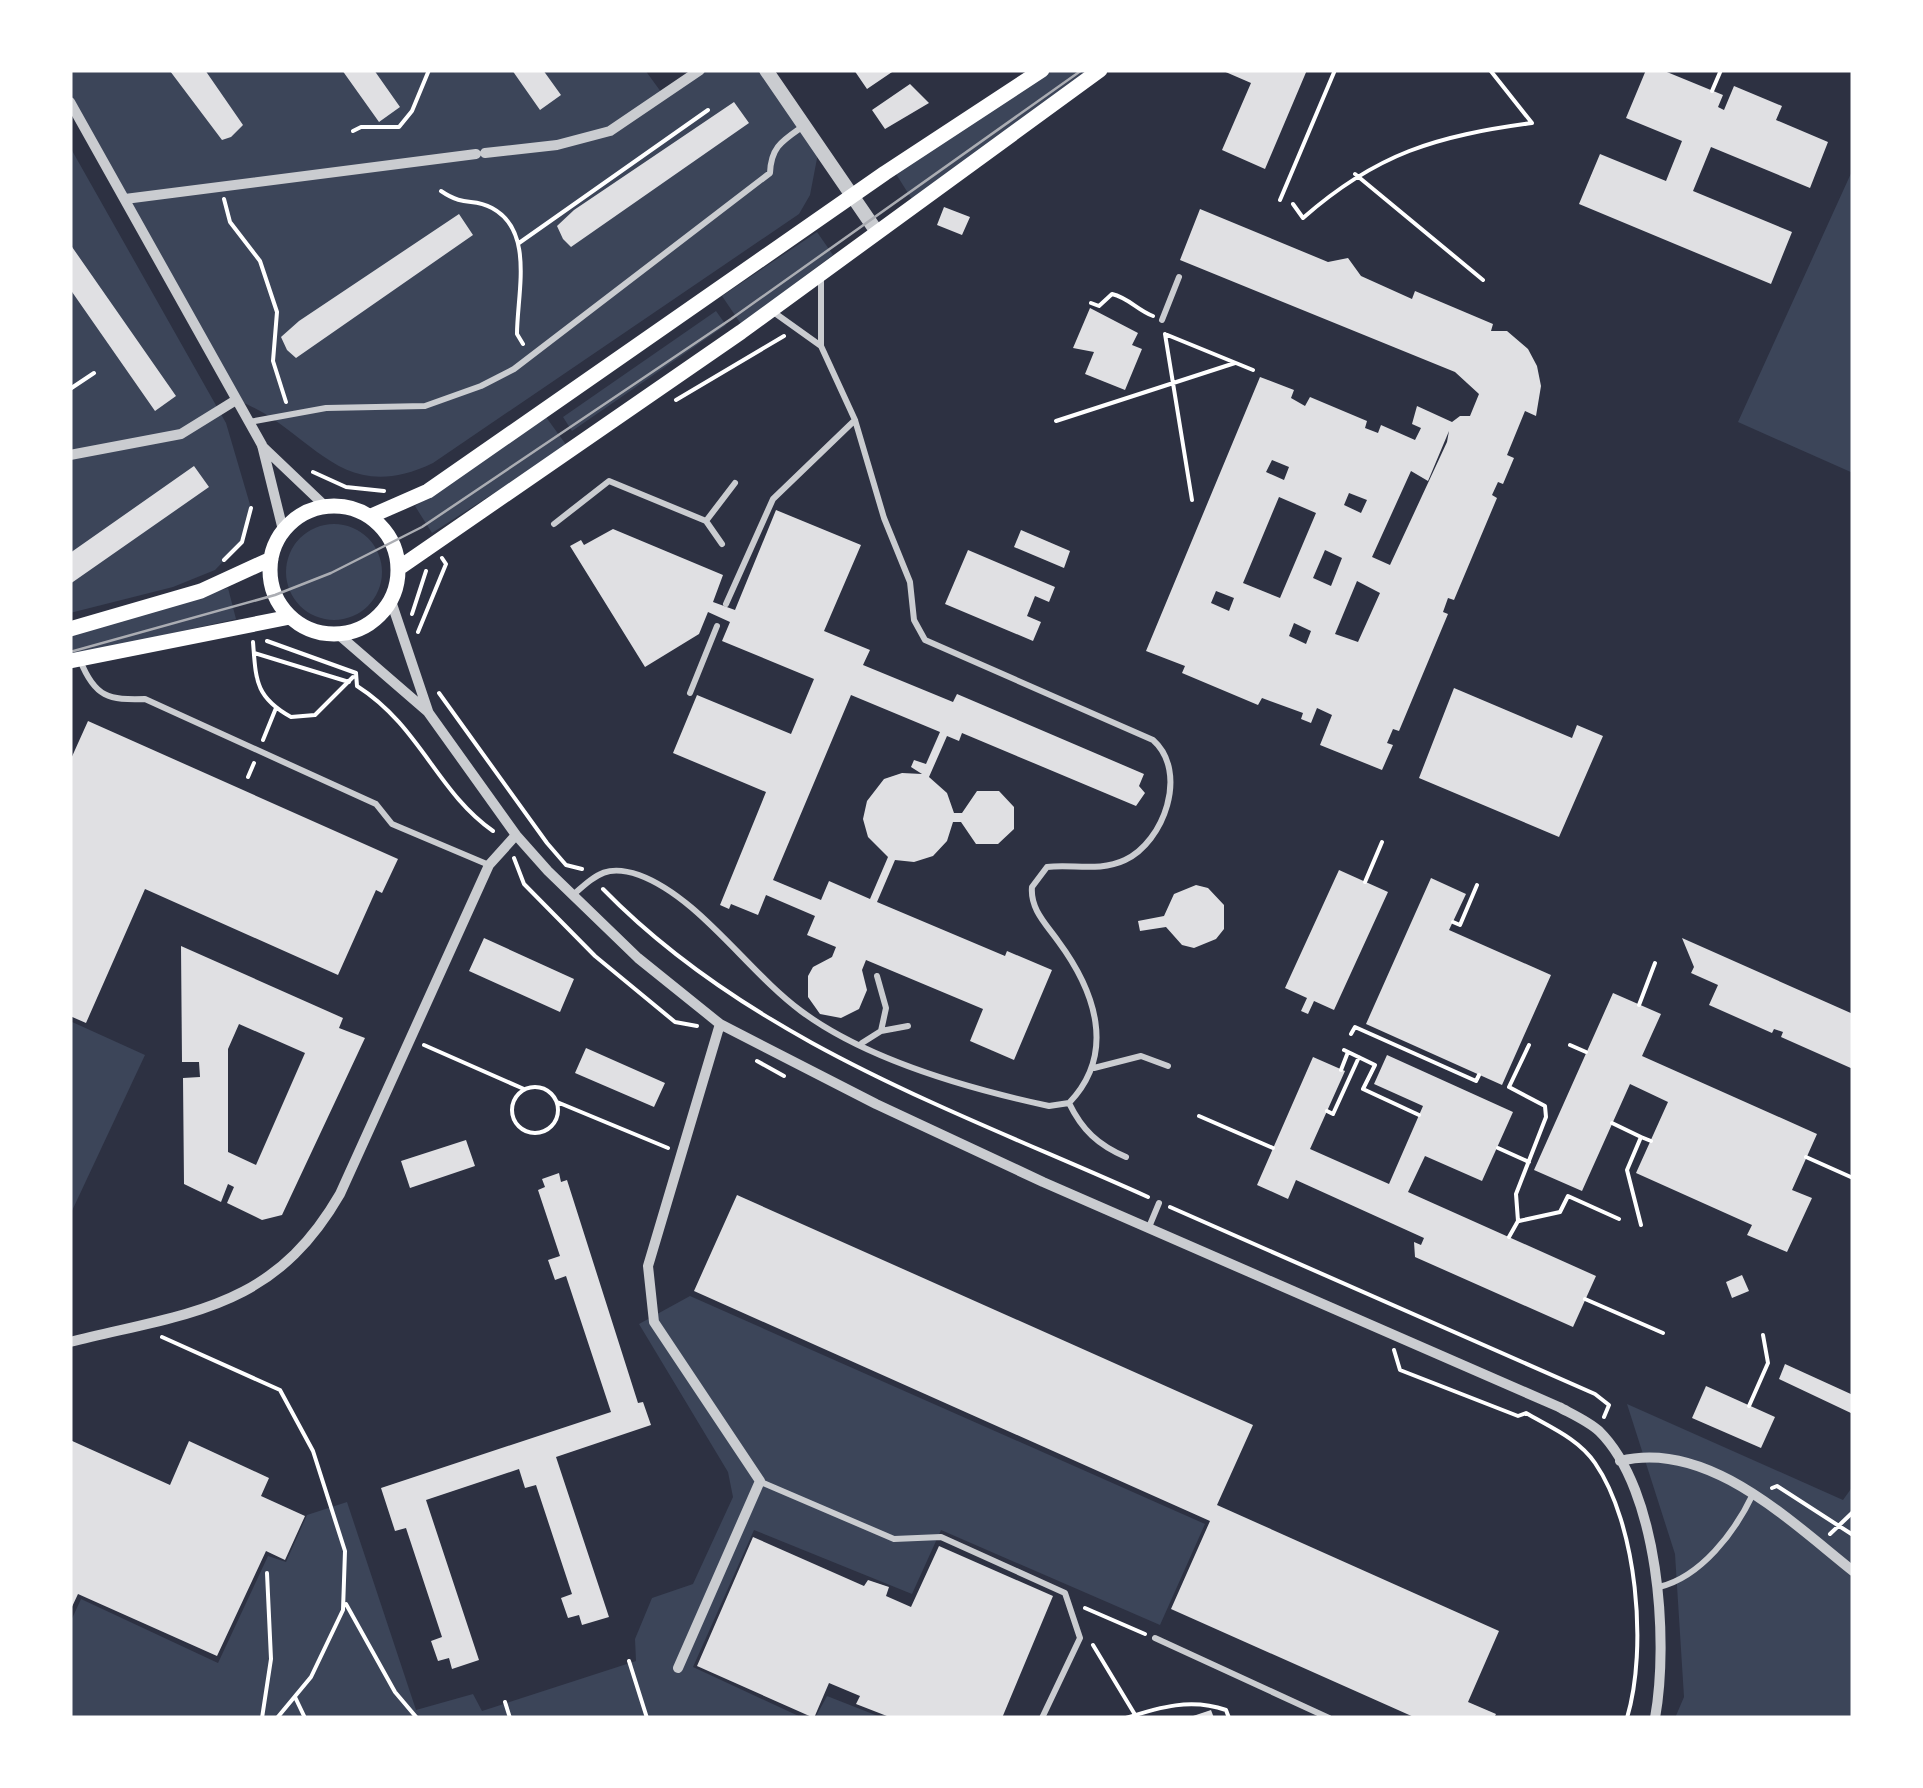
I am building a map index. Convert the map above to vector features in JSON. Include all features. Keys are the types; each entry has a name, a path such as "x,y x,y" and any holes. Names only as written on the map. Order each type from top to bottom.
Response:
{"main road":[{"path":"371,516 428,491 1042,70"},
{"path":"399,568 770,310 1100,70"},
{"path":"325,506 349,507 371,516 388,533 399,568 391,601 370,624 339,635 304,628 290,617 275,595 271,559 284,530 302,514 325,506"},
{"path":"70,629 201,592 271,559"},
{"path":"75,660 290,617"}],"street":[{"path":"125,199 557,145 610,131 700,70"},
{"path":"766,70 877,232"},
{"path":"70,102 262,445 284,530"},
{"path":"70,455 181,434 236,400"},
{"path":"262,445 325,506"},
{"path":"391,601 428,712"},
{"path":"339,635 428,712 516,835 573,896 638,958 720,1024 876,1104 1148,1228 1560,1407 1598,1430 1620,1461 1644,1525 1659,1587 1664,1664 1655,1718"},
{"path":"70,1342 231,1301 259,1286 292,1260 318,1232 340,1194 489,865 516,835"},
{"path":"678,1668 760,1481 654,1322 648,1266 720,1024"},
{"path":"1620,1461 1648,1454 1669,1457 1754,1494 1853,1571"}],"lane":[{"path":"249,422 290,411 425,406 481,386 530,357 770,173 771,155 778,143 803,126"},
{"path":"573,896 600,871 613,868 670,890 804,1013 904,1064 1049,1106 1069,1102 1093,1068 1098,1017 1086,986 1038,915 1032,887 1047,868 1106,866 1124,861 1152,839 1168,797 1165,757 1152,740 925,640 914,620 910,582 884,518 855,420 820,346 821,273"},
{"path":"1162,320 1179,277"},
{"path":"770,310 820,346"},
{"path":"726,604 772,499 855,420"},
{"path":"554,524 609,481 706,520 722,544"},
{"path":"706,520 736,483"},
{"path":"690,693 717,626"},
{"path":"75,660 90,683 108,697 126,704 145,699 376,804 392,824 489,865"},
{"path":"876,976 886,1008 881,1031"},
{"path":"861,1043 881,1031 908,1026"},
{"path":"1093,1068 1141,1056 1168,1066"},
{"path":"1069,1102 1078,1123 1095,1140 1126,1157"},
{"path":"1148,1228 1160,1203"},
{"path":"760,1481 894,1540 941,1536 1065,1593 1080,1638 1042,1718"},
{"path":"1659,1587 1690,1576 1728,1534 1754,1494"},
{"path":"1155,1638 1329,1718"}],"path":[{"path":"353,131 361,127 399,127 412,111 428,70"},
{"path":"1280,200 1334,70"},
{"path":"1293,204 1303,218 1356,174 1416,146 1532,123 1490,70"},
{"path":"1712,91 1721,70"},
{"path":"519,243 708,110"},
{"path":"1356,174 1483,280"},
{"path":"223,184 225,214 260,261 277,312 274,361 290,411"},
{"path":"441,191 460,204 480,203 495,209 516,230 517,334 530,357"},
{"path":"1091,303 1098,306 1112,294 1162,320 1192,500"},
{"path":"1164,334 1253,370"},
{"path":"1056,421 1235,363"},
{"path":"70,388 94,373"},
{"path":"323,466 313,472 346,487 390,492"},
{"path":"231,554 242,542 251,508"},
{"path":"441,556 446,564 415,636 412,616 418,588 441,556"},
{"path":"270,641 356,673 315,715 291,716 260,694 253,674 254,653 252,642 270,641"},
{"path":"254,653 350,682"},
{"path":"1365,882 1382,842"},
{"path":"1453,922 1460,925 1476,885"},
{"path":"1638,1004 1655,964"},
{"path":"1351,1034 1355,1027 1476,1081 1479,1075"},
{"path":"1382,1039 1385,1032"},
{"path":"410,1039 524,1089 540,1087 557,1102 679,1153"},
{"path":"1509,1237 1518,1221 1516,1194 1546,1118 1546,1106 1509,1087 1529,1044"},
{"path":"1570,1045 1586,1052"},
{"path":"1340,1070 1346,1051 1382,1068"},
{"path":"1327,1111 1333,1114 1359,1057"},
{"path":"1374,1064 1363,1089 1419,1115"},
{"path":"524,1089 512,1109 516,1124 528,1133 549,1129 558,1117 557,1102"},
{"path":"1199,1116 1273,1148"},
{"path":"1612,1123 1651,1141"},
{"path":"1641,1137 1627,1170 1642,1225"},
{"path":"1498,1148 1538,1160"},
{"path":"1806,1157 1853,1178"},
{"path":"1518,1221 1560,1212 1568,1196 1619,1219"},
{"path":"1585,1299 1662,1333"},
{"path":"133,1326 137,1339 164,1337 280,1390 313,1451 345,1552 344,1600 311,1678 277,1718"},
{"path":"1750,1406 1768,1364 1763,1335"},
{"path":"1754,1494 1777,1486 1853,1535"},
{"path":"1819,1544 1853,1512"},
{"path":"262,1718 271,1659 267,1573"},
{"path":"1065,1593 1082,1607 1155,1638"},
{"path":"344,1600 395,1692 417,1718"},
{"path":"1082,1607 1084,1620"},
{"path":"1087,1634 1136,1716"},
{"path":"628,1661 647,1718"},
{"path":"295,1697 305,1718"},
{"path":"505,1702 510,1718"},
{"path":"1126,1718 1162,1706 1206,1703 1226,1710 1230,1718"}],"shaded area":[{"path":"70,70 645,70 664,96 700,70 765,70 819,148 810,195 799,214 433,463 400,475 372,476 327,459 262,412 236,400 70,102"},
{"path":"1053,70 1093,70 913,201 896,174"},
{"path":"70,147 226,423 251,508 242,542 215,570 173,587 70,613"},
{"path":"1853,169 1853,473 1738,422"},
{"path":"817,232 833,255 741,324 722,296"},
{"path":"716,311 726,325 572,431 563,417"},
{"path":"546,417 567,446 432,533 415,506"},
{"path":"334,524 352,527 368,538 379,554 379,590 368,606 352,617 334,620 316,617 300,606 289,590 286,572 289,554 300,538 316,527"},
{"path":"228,588 236,619 70,656 70,634"},
{"path":"70,1021 145,1055 70,1215"},
{"path":"690,1296 1205,1524 1160,1625 941,1530 912,1594 754,1530 693,1667 803,1718 70,1718 70,1623 81,1599 218,1663 268,1556 286,1562 307,1515 347,1502 416,1710 473,1694 482,1711 636,1661 635,1639 652,1598 693,1584 733,1497 728,1472 639,1324"},
{"path":"1627,1404 1843,1500 1853,1486 1853,1718 1675,1718 1684,1697 1675,1554"},
{"path":"827,1696 883,1718 815,1718"}],"building":[{"path":"205,70 243,125 222,140 170,71"},
{"path":"342,70 374,70 400,107 379,122"},
{"path":"512,70 543,70 561,95 540,110"},
{"path":"854,70 895,70 867,89"},
{"path":"1221,70 1307,70 1265,169 1222,150 1251,83"},
{"path":"1646,70 1662,70 1723,95 1718,107 1724,110 1734,86 1782,106 1776,120 1828,142 1810,188 1711,147 1693,191 1792,232 1771,284 1579,204 1600,154 1666,181 1682,141 1626,118"},
{"path":"910,84 929,103 885,129 872,110"},
{"path":"734,102 749,123 571,247 563,239 557,226 574,210"},
{"path":"944,207 970,217 962,235 937,225"},
{"path":"1200,209 1328,262 1348,258 1361,276 1412,299 1415,291 1493,324 1491,331 1507,331 1528,349 1537,366 1541,386 1536,416 1525,411 1507,455 1514,458 1503,484 1498,482 1492,495 1497,498 1454,600 1448,598 1443,612 1448,614 1399,731 1393,729 1387,743 1393,745 1382,770 1320,745 1332,715 1317,708 1311,723 1301,719 1303,713 1262,698 1258,705 1182,673 1185,666 1146,651 1260,377 1294,390 1291,398 1305,406 1310,397 1367,421 1365,428 1378,433 1381,425 1415,440 1421,428 1412,424 1417,406 1452,422 1460,416 1470,416 1479,394 1455,372 1180,260","holes":["1449,431 1447,442 1390,565 1372,557 1411,471 1428,481","1272,460 1289,467 1284,480 1266,472","1349,493 1367,500 1361,513 1344,505","1279,497 1316,513 1280,598 1243,583","1325,550 1342,558 1331,586 1313,578","1357,581 1380,593 1358,642 1335,634","1216,591 1234,598 1229,611 1211,603","1294,623 1311,631 1306,644 1289,636"]},
{"path":"459,214 473,235 296,358 287,350 281,337 299,321"},
{"path":"70,244 176,396 155,411 70,289"},
{"path":"1090,308 1138,333 1132,345 1142,349 1125,390 1085,374 1094,352 1073,348"},
{"path":"194,466 209,487 70,584 70,553"},
{"path":"776,510 861,545 824,631 870,650 863,665 953,702 957,694 1144,774 1139,786 1145,793 1136,806 962,733 959,741 947,736 929,777 947,793 954,813 962,813 977,791 999,791 1014,807 1014,829 998,844 976,844 961,822 953,822 947,841 933,856 914,862 895,860 877,902 1005,956 1007,951 1052,970 1014,1060 970,1041 983,1009 866,960 862,970 867,990 859,1009 841,1018 820,1014 808,997 808,976 813,967 832,957 836,947 807,935 815,916 766,895 758,915 731,904 729,909 720,905 766,792 673,753 697,695 791,734 814,679 722,641 730,622 708,612 699,634 645,667 570,546 581,540 584,545 613,529 723,575 713,602 735,610","holes":["851,695 940,732 926,764 914,760 911,767 922,774 902,773 884,779 867,801 863,819 868,837 888,857 870,899 829,881 821,900 773,880"]},
{"path":"1021,530 1070,551 1064,568 1014,547"},
{"path":"968,550 1055,587 1049,602 1035,596 1027,616 1041,622 1033,641 945,604"},
{"path":"1454,688 1572,738 1577,725 1603,736 1559,837 1419,778"},
{"path":"88,721 398,859 382,893 376,890 338,975 145,889 86,1023 70,1016 70,761"},
{"path":"1339,870 1388,892 1334,1010 1314,1001 1308,1014 1301,1011 1307,998 1285,988"},
{"path":"1431,878 1466,894 1449,930 1551,975 1502,1085 1366,1024"},
{"path":"1196,885 1208,888 1224,905 1224,929 1216,939 1194,948 1182,945 1166,927 1140,931 1138,921 1164,916 1174,894"},
{"path":"484,938 574,979 560,1012 469,971"},
{"path":"1682,938 1853,1014 1853,1069 1781,1037 1783,1032 1774,1029 1772,1033 1709,1005 1718,985 1691,973 1694,967"},
{"path":"181,946 343,1018 339,1028 365,1038 282,1215 262,1220 227,1203 234,1187 228,1184 221,1202 184,1184 183,1078 200,1077 199,1062 182,1062","holes":["239,1024 305,1053 256,1165 228,1152 228,1049"]},
{"path":"1613,993 1661,1014 1642,1056 1817,1134 1792,1190 1812,1198 1787,1252 1747,1235 1752,1225 1636,1173 1668,1102 1630,1084 1582,1191 1534,1170"},
{"path":"586,1048 665,1083 654,1107 575,1073"},
{"path":"1387,1055 1513,1112 1482,1181 1425,1156 1408,1192 1596,1276 1573,1327 1415,1257 1414,1242 1421,1245 1424,1238 1296,1180 1288,1199 1257,1185 1313,1057 1345,1071 1310,1149 1389,1184 1423,1106 1374,1084"},
{"path":"466,1140 475,1166 410,1188 401,1161"},
{"path":"559,1173 561,1182 567,1180 638,1403 643,1402 651,1425 556,1457 609,1617 582,1625 579,1615 568,1618 561,1598 572,1594 536,1485 525,1488 519,1469 426,1500 479,1660 452,1669 449,1658 438,1661 431,1641 442,1637 406,1528 395,1531 381,1488 611,1412 566,1276 555,1280 548,1260 560,1256 538,1190 545,1187 542,1179"},
{"path":"737,1195 1253,1425 1217,1505 1499,1631 1468,1702 1496,1714 1494,1718 1416,1718 1171,1609 1210,1521 694,1291"},
{"path":"1742,1275 1749,1291 1732,1298 1726,1282"},
{"path":"1785,1364 1853,1395 1853,1414 1779,1379"},
{"path":"1706,1386 1775,1417 1761,1448 1692,1418"},
{"path":"70,1440 170,1485 189,1441 269,1478 261,1496 305,1516 285,1560 266,1551 217,1656 78,1594 70,1611"},
{"path":"753,1537 864,1586 868,1580 889,1587 886,1596 911,1607 939,1546 1053,1596 1002,1718 892,1718 856,1704 860,1696 829,1683 814,1718 697,1666"},
{"path":"1211,1710 1214,1718 1190,1718 1190,1717"}],"tram line":[{"path":"70,652 275,595 331,573 422,527 731,319 1082,70"}]}
